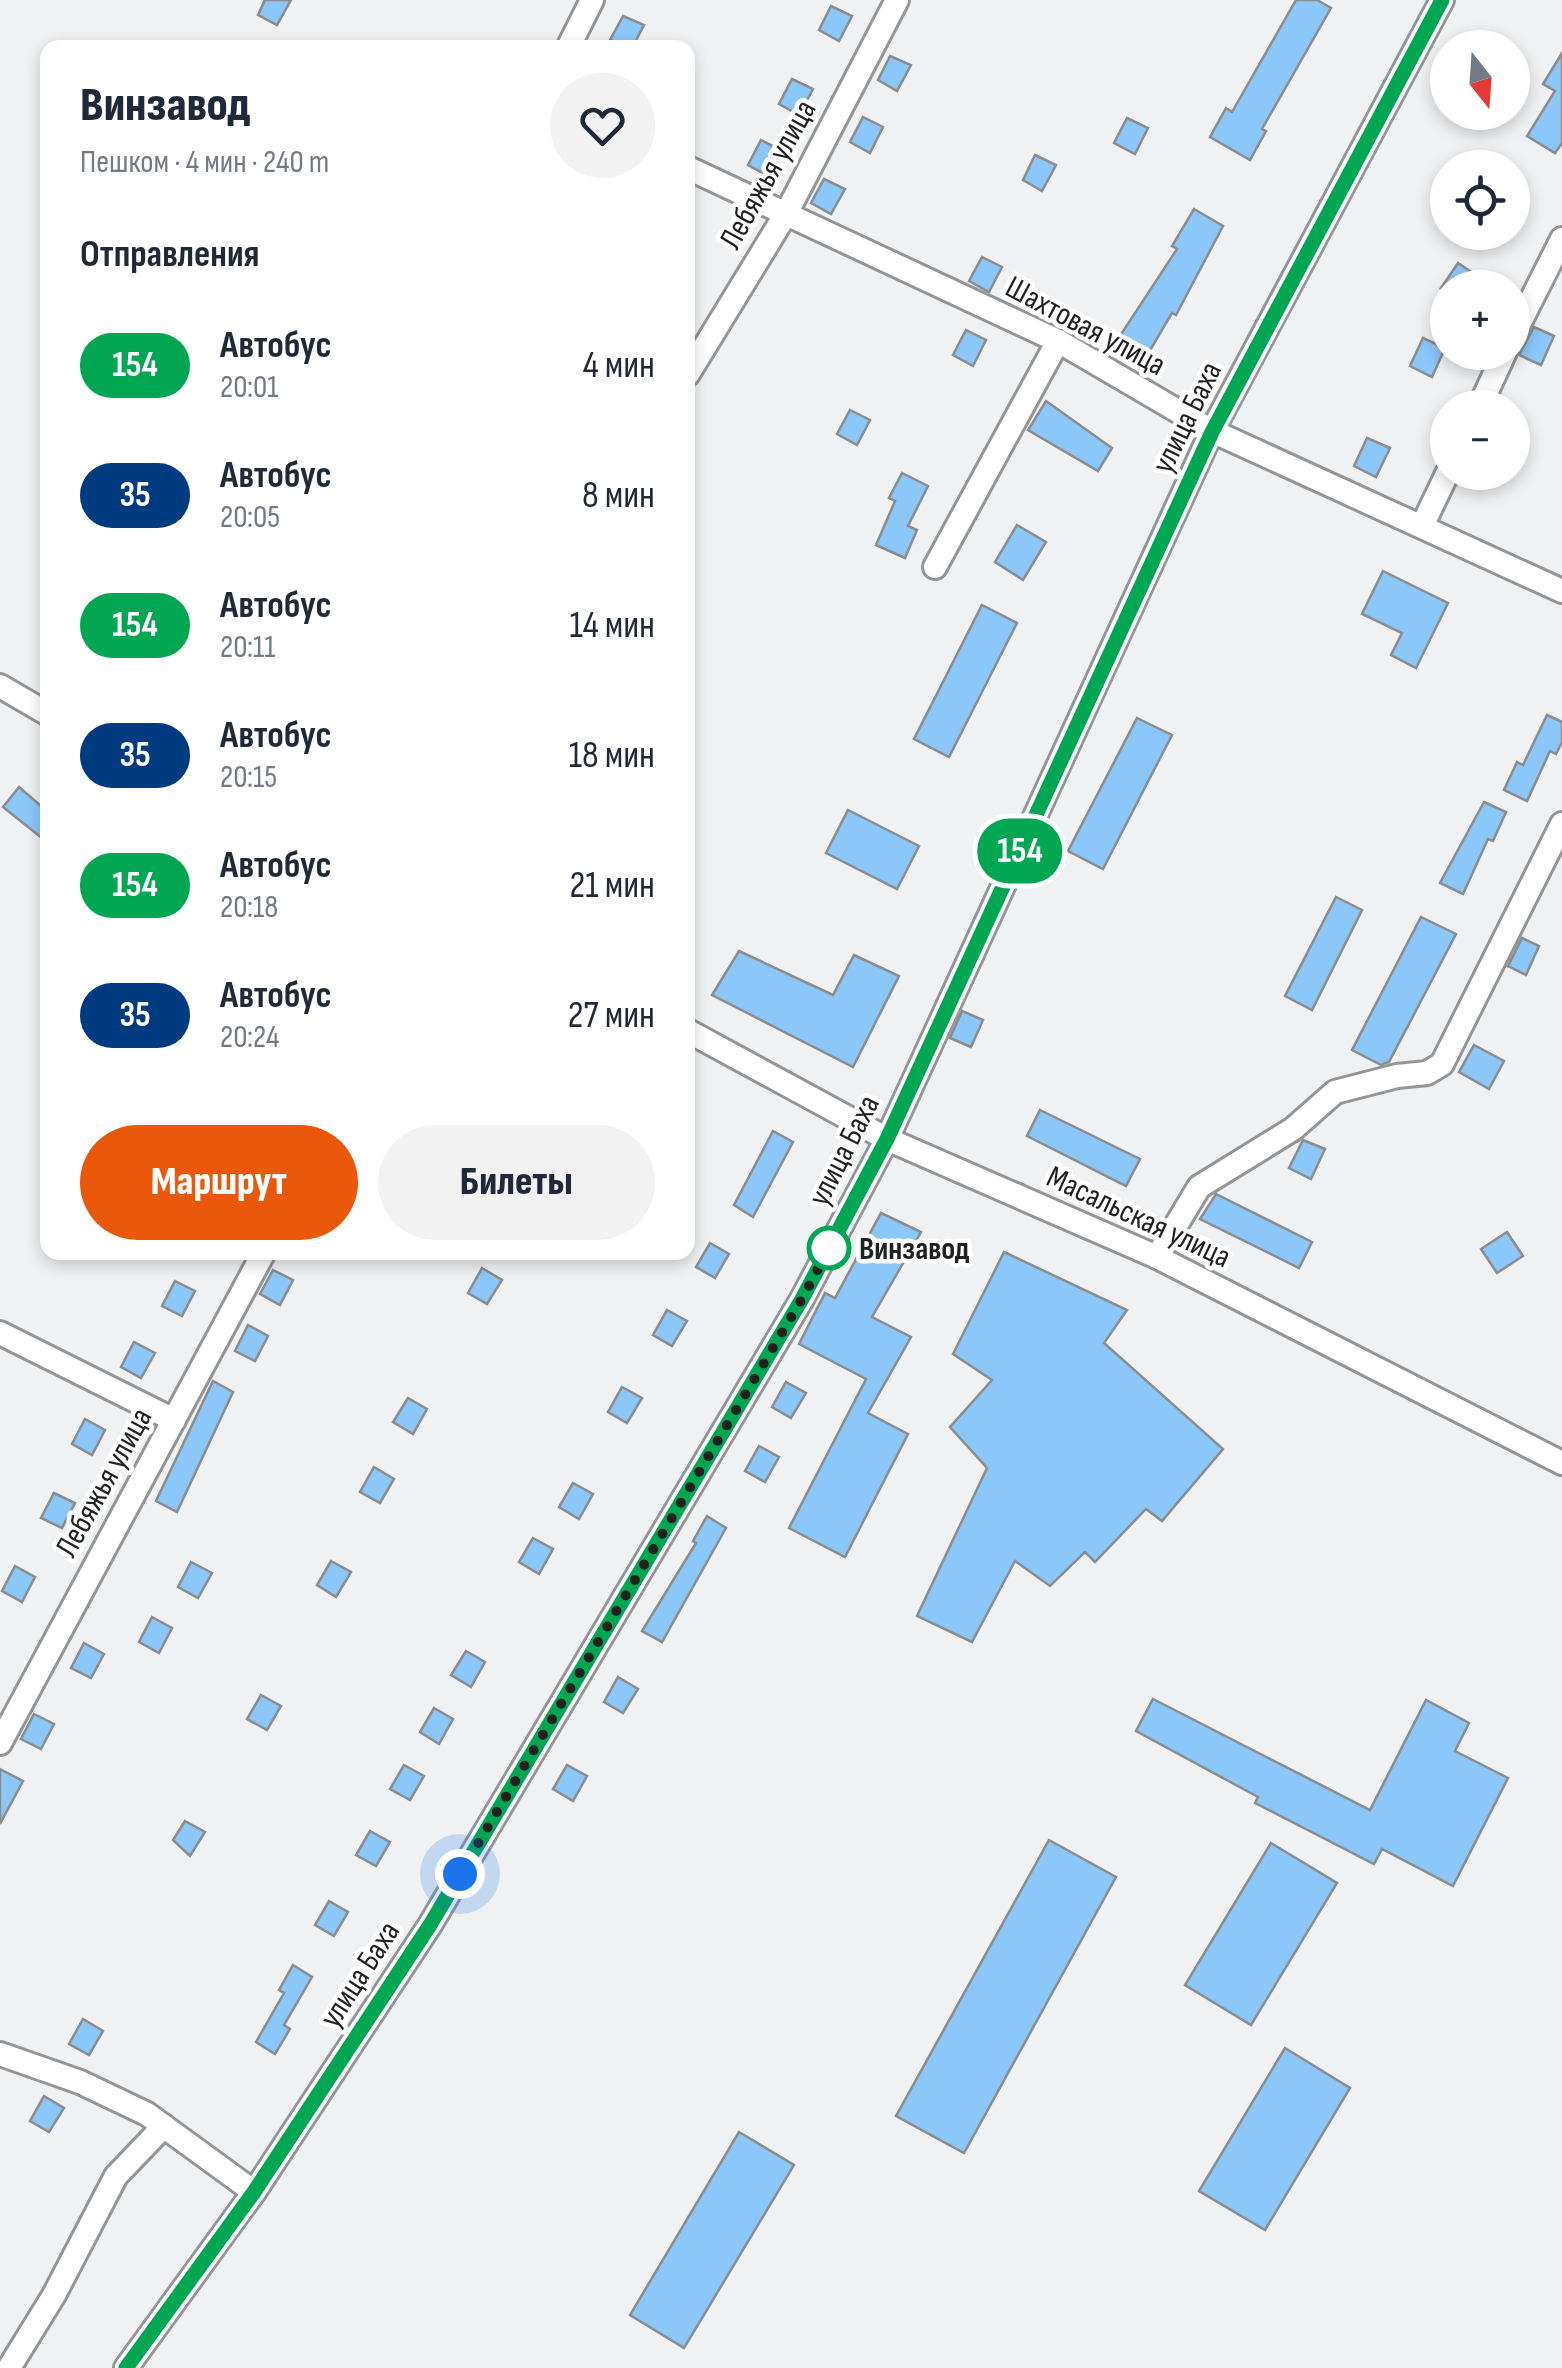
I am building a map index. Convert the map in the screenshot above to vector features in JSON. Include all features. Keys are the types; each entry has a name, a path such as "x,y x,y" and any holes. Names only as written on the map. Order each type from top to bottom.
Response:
{"street":[{"path":"572,40 592,0"},
{"name":"Лебяжья улица","path":"695,362 786,212 896,0"},
{"name":"улица Баха","path":"126,2368 254,2192 430,1925 802,1299 887,1139 1212,432 1442,0"},
{"name":"Шахтовая улица","path":"695,171 1058,341 1212,432 1562,591"},
{"path":"1530,302 1562,239"},
{"path":"936,567 1058,341"},
{"path":"1422,526 1439,490"},
{"path":"0,686 40,709"},
{"path":"1157,1257 1199,1188 1293,1129 1335,1092 1382,1079 1427,1073 1442,1064 1562,824"},
{"name":"Масальская улица","path":"695,1035 887,1139 1157,1257 1562,1463"},
{"name":"Лебяжья улица","path":"0,1743 260,1260"},
{"path":"0,1333 174,1420"},
{"path":"0,2054 80,2082 164,2126 254,2192"},
{"path":"9,2368 54,2295 116,2176 164,2126"}],"building":[{"path":"265,0 291,0 277,25 258,15"},
{"path":"1296,0 1317,0 1331,8 1262,129 1266,131 1250,160 1210,137 1226,108 1232,112"},
{"path":"831,6 852,16 839,41 819,30"},
{"path":"623,16 644,25 636,40 610,40"},
{"path":"1562,53 1562,143 1555,153 1527,136 1555,91 1543,84"},
{"path":"890,56 911,65 897,91 878,80"},
{"path":"792,79 813,89 799,115 779,104"},
{"path":"863,117 883,127 870,153 850,142"},
{"path":"1127,118 1148,128 1135,154 1114,143"},
{"path":"761,140 782,151 768,176 748,165"},
{"path":"1035,155 1056,165 1042,191 1023,180"},
{"path":"824,179 845,189 831,214 811,203"},
{"path":"1194,209 1223,226 1176,315 1172,313 1139,369 1110,351 1177,249 1172,246"},
{"path":"982,257 1002,267 989,292 969,281"},
{"path":"1534,327 1554,336 1541,365 1530,360 1530,334"},
{"path":"966,330 986,340 973,366 953,355"},
{"path":"1423,338 1430,341 1430,370 1435,370 1432,377 1410,366"},
{"path":"1046,401 1112,448 1098,471 1028,430"},
{"path":"850,410 870,420 857,445 837,434"},
{"path":"1367,438 1390,448 1376,477 1354,466"},
{"path":"902,473 928,486 908,526 917,530 905,558 876,545 895,501 889,498"},
{"path":"1017,525 1046,542 1023,580 995,562"},
{"path":"1383,571 1448,603 1416,668 1391,655 1402,633 1362,614"},
{"path":"982,605 1017,623 949,757 914,739"},
{"path":"1547,715 1562,722 1562,742 1556,754 1550,751 1527,801 1504,790 1517,762 1523,765"},
{"path":"1137,718 1172,735 1103,869 1068,851"},
{"path":"19,787 40,805 40,837 3,807"},
{"path":"1484,802 1506,812 1493,841 1488,839 1463,894 1440,883"},
{"path":"848,810 919,846 897,889 826,853"},
{"path":"1336,897 1362,910 1312,1010 1285,996"},
{"path":"1421,917 1456,934 1389,1062 1381,1065 1352,1050"},
{"path":"1522,938 1539,946 1526,975 1508,966"},
{"path":"739,951 833,995 854,955 899,976 853,1067 712,995"},
{"path":"962,1011 983,1020 971,1047 950,1038"},
{"path":"1474,1045 1504,1061 1489,1089 1459,1072"},
{"path":"1040,1110 1140,1159 1126,1186 1027,1136"},
{"path":"773,1131 793,1142 753,1217 734,1205"},
{"path":"1303,1140 1325,1149 1311,1179 1289,1168"},
{"path":"1216,1194 1312,1242 1299,1268 1200,1219"},
{"path":"881,1213 921,1232 872,1317 911,1337 868,1413 908,1434 845,1557 789,1528 866,1379 799,1344 825,1293 835,1298"},
{"path":"1507,1232 1523,1256 1497,1273 1481,1249"},
{"path":"710,1243 729,1254 715,1278 696,1267"},
{"path":"1004,1252 1127,1310 1104,1343 1223,1449 1162,1521 1146,1509 1095,1562 1085,1552 1050,1586 1015,1561 972,1642 917,1616 987,1468 950,1427 992,1380 953,1354"},
{"path":"482,1268 502,1280 487,1304 468,1293"},
{"path":"273,1270 293,1280 280,1305 260,1294"},
{"path":"175,1281 195,1291 182,1316 162,1306"},
{"path":"667,1310 687,1321 672,1346 653,1335"},
{"path":"248,1325 268,1336 255,1361 235,1351"},
{"path":"134,1342 155,1353 141,1378 121,1367"},
{"path":"213,1381 233,1392 177,1512 156,1501"},
{"path":"786,1382 806,1393 791,1418 772,1407"},
{"path":"622,1387 642,1398 627,1423 608,1412"},
{"path":"408,1398 427,1409 413,1434 393,1422"},
{"path":"85,1419 105,1430 92,1455 72,1444"},
{"path":"759,1446 779,1457 765,1482 745,1471"},
{"path":"374,1467 394,1479 380,1503 360,1492"},
{"path":"573,1483 593,1494 579,1519 559,1507"},
{"path":"54,1493 75,1503 62,1528 41,1518"},
{"path":"707,1516 726,1528 662,1642 642,1631 696,1543 693,1541"},
{"path":"533,1538 553,1549 539,1574 519,1562"},
{"path":"331,1561 351,1572 336,1597 317,1585"},
{"path":"191,1562 212,1573 198,1598 178,1587"},
{"path":"15,1566 35,1577 22,1602 2,1591"},
{"path":"152,1617 172,1628 159,1653 139,1642"},
{"path":"84,1643 104,1654 91,1678 71,1668"},
{"path":"466,1651 485,1662 471,1687 451,1675"},
{"path":"618,1677 638,1689 623,1713 604,1702"},
{"path":"261,1695 281,1706 267,1730 247,1719"},
{"path":"1153,1699 1370,1810 1426,1700 1469,1723 1455,1751 1508,1778 1453,1886 1382,1849 1374,1864 1255,1803 1258,1797 1136,1731"},
{"path":"434,1708 453,1719 439,1744 420,1732"},
{"path":"34,1714 54,1724 41,1749 21,1739"},
{"path":"404,1765 424,1776 410,1800 390,1789"},
{"path":"567,1765 587,1776 573,1801 553,1789"},
{"path":"0,1769 23,1781 0,1824"},
{"path":"185,1821 205,1832 190,1856 173,1840"},
{"path":"370,1831 390,1842 376,1866 356,1855"},
{"path":"1049,1840 1116,1877 964,2153 896,2116"},
{"path":"1271,1843 1337,1883 1251,2025 1185,1985"},
{"path":"329,1901 348,1912 334,1936 315,1925"},
{"path":"293,1965 312,1977 284,2025 290,2029 275,2054 256,2042 284,1993 279,1990"},
{"path":"83,2019 103,2031 89,2055 69,2044"},
{"path":"1285,2048 1350,2088 1265,2230 1199,2191"},
{"path":"44,2096 64,2108 49,2132 30,2121"},
{"path":"739,2132 794,2165 684,2348 630,2315"}],"bus line":[{"name":"154","path":"126,2368 254,2192 430,1925 802,1299 887,1139 1212,432 1442,0"}],"place":[{"name":"Винзавод","path":"829,1248"}],"route":[{"path":"460,1874 802,1299 836,1235 829,1248"}]}
